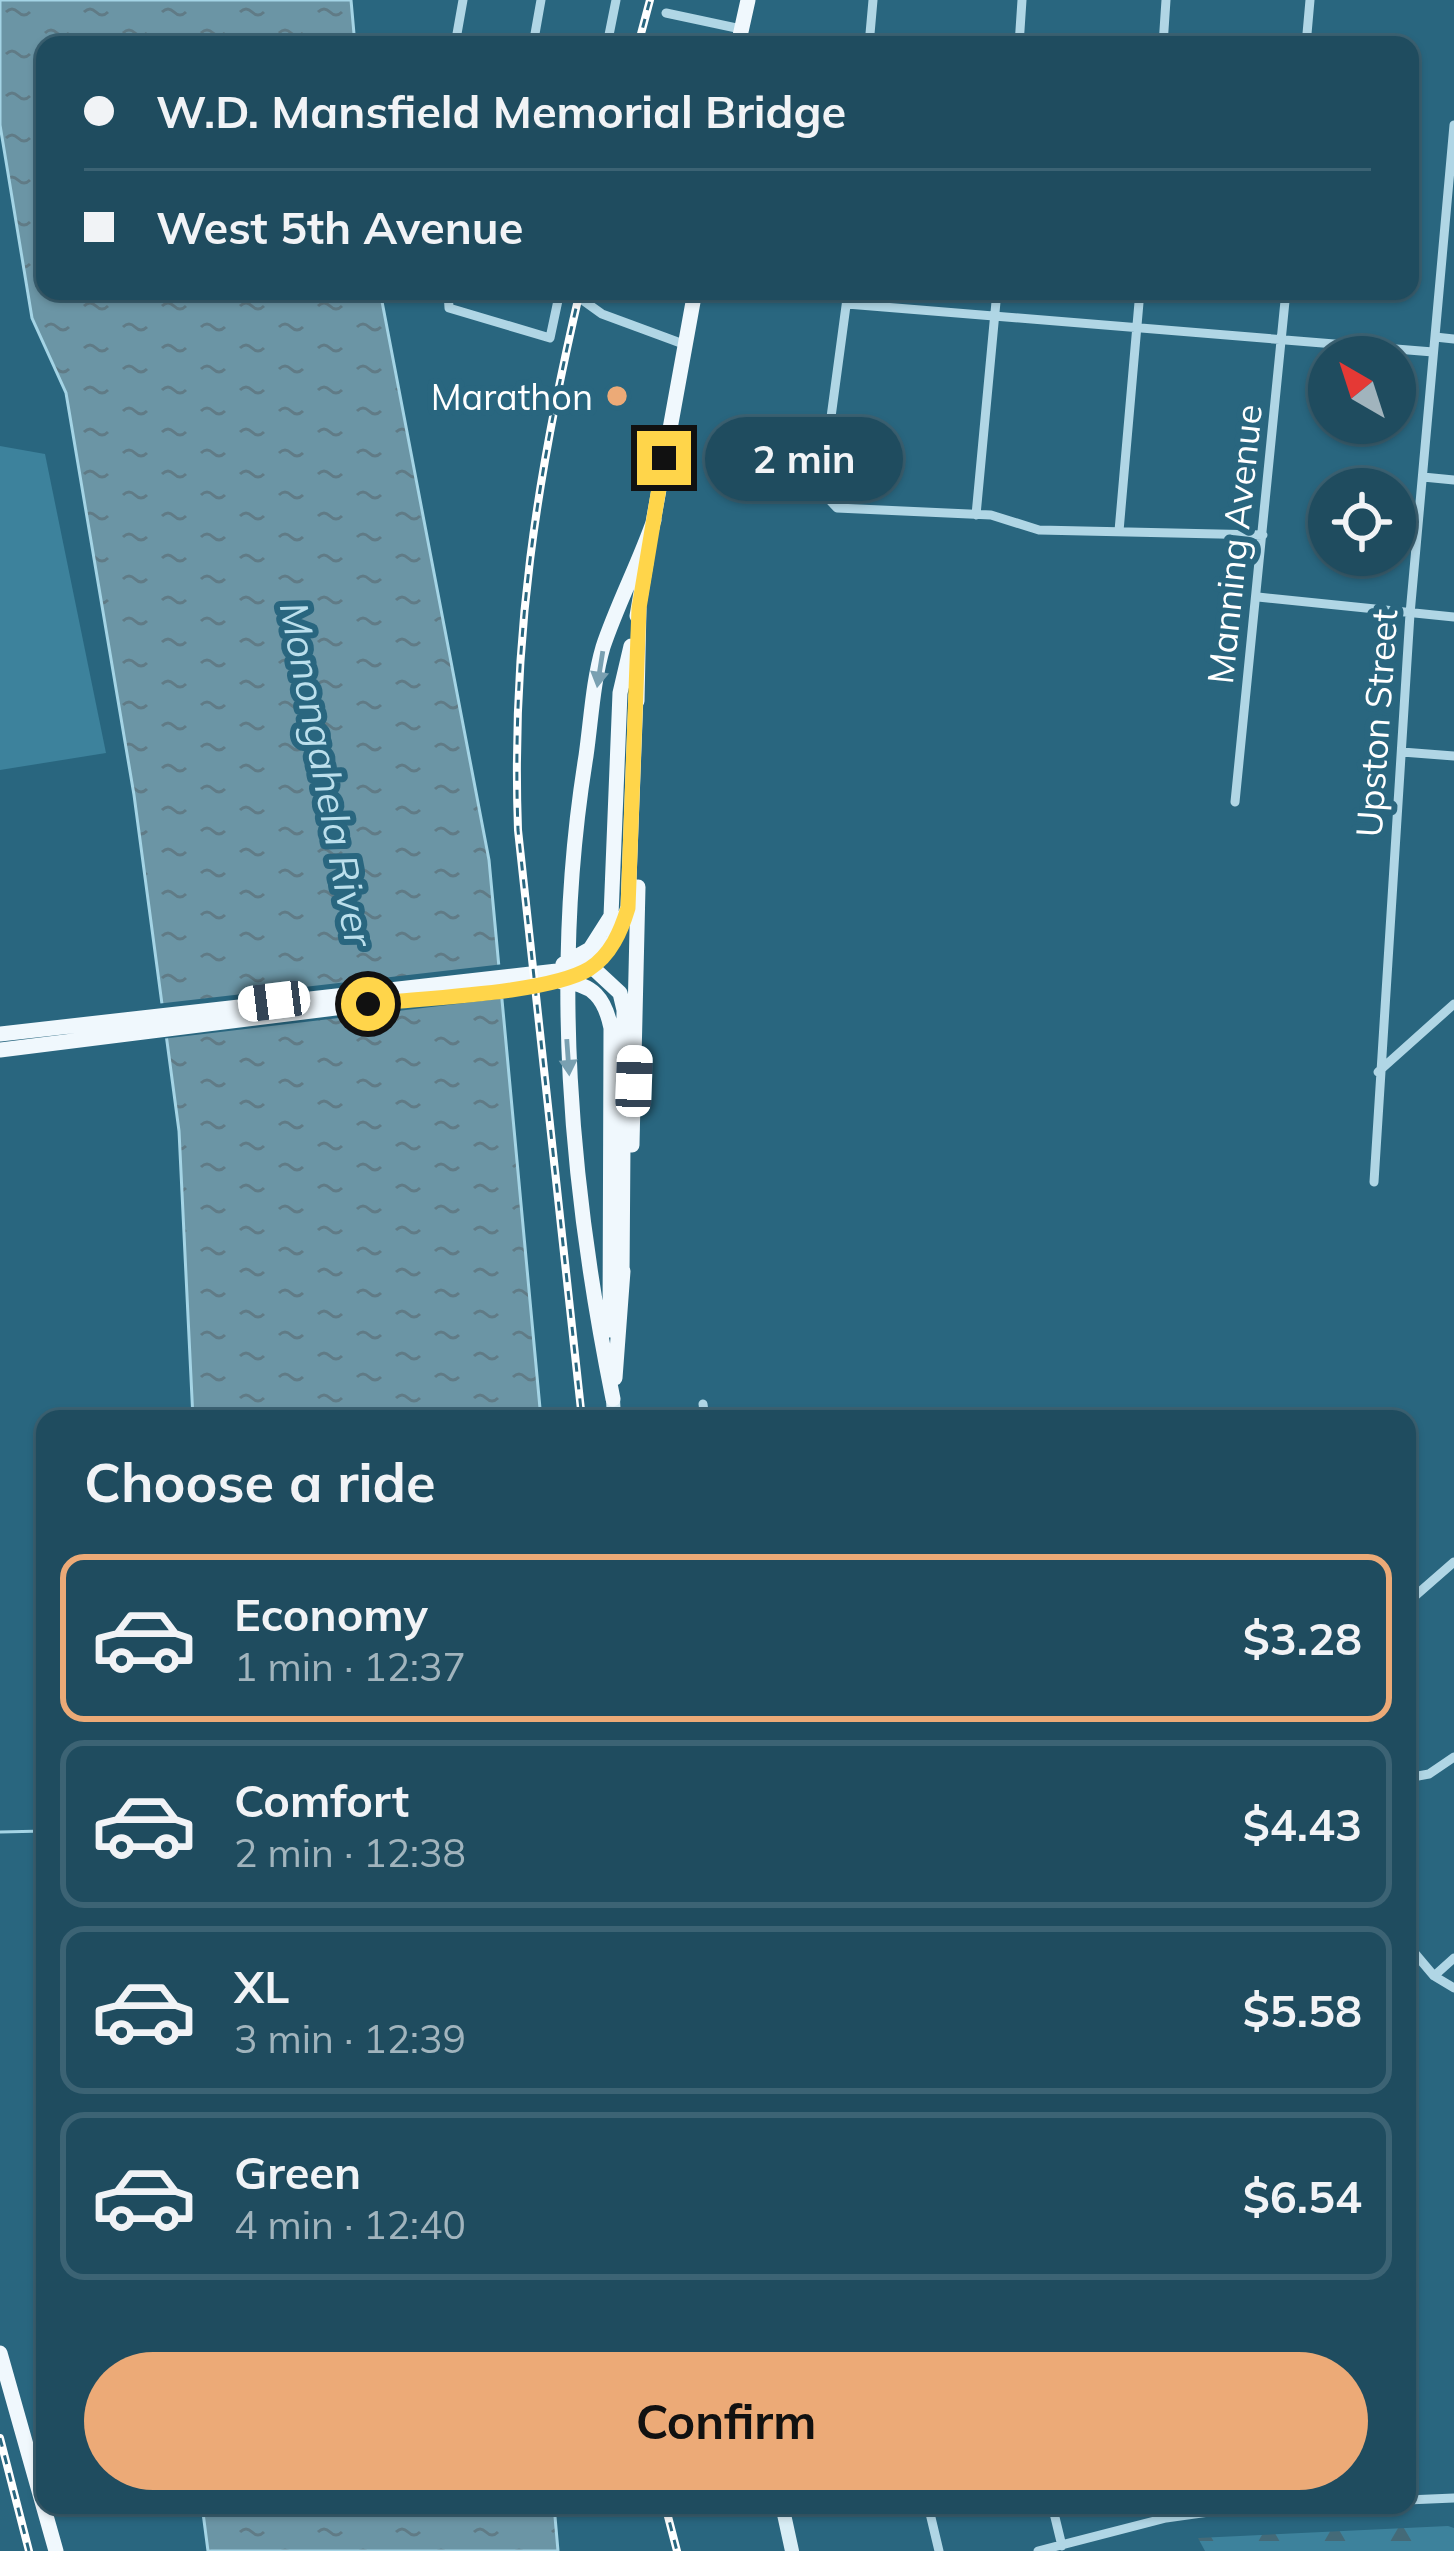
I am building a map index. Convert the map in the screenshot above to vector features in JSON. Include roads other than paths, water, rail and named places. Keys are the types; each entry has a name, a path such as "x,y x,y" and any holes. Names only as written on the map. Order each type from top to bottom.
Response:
{"main road":[{"path":"740,36 748,0"},
{"path":"579,970 611,916 620,693 694,300"},
{"path":"613,1399 581,1194 566,1048 564,948 580,788 603,649 654,520"},
{"path":"0,1050 550,975 579,970 608,952 628,908 639,608"},
{"path":"613,1399 637,998 636,695"},
{"path":"579,970 600,997 610,1028 614,1410"},
{"path":"579,970 620,993 624,1010 622,1277"},
{"path":"0,1034 550,975"},
{"path":"0,2353 36,2480"},
{"path":"46,2514 56,2551"},
{"path":"784,2514 792,2551"}],"street":[{"path":"457,36 463,0"},
{"path":"535,36 541,0"},
{"path":"600,0 616,1 610,36"},
{"path":"870,36 873,0"},
{"path":"1020,36 1022,0"},
{"path":"1164,36 1166,0"},
{"path":"1307,36 1310,0"},
{"path":"666,13 737,36"},
{"name":"Upston Street","path":"1374,1182 1377,1073 1410,614 1454,125"},
{"path":"449,300 449,308 550,338 558,300"},
{"path":"583,300 602,314 686,345"},
{"path":"847,300 824,469 830,503 849,509 976,515 1039,530 1263,535"},
{"path":"976,515 996,300"},
{"path":"1119,531 1139,300"},
{"name":"Manning Avenue","path":"1235,802 1285,300"},
{"path":"847,304 1433,352"},
{"path":"1435,337 1454,339"},
{"path":"1424,477 1454,480"},
{"path":"1258,597 1454,617"},
{"path":"1402,752 1454,756"},
{"path":"1377,1073 1454,1004"},
{"path":"703,1404 704,1410"},
{"path":"1416,1595 1454,1562"},
{"path":"1416,1776 1429,1774 1454,1757"},
{"path":"1416,1955 1434,1976 1454,1988"},
{"path":"1434,1976 1454,1958"},
{"path":"1416,2500 1454,2498"},
{"path":"930,2514 938,2551"},
{"path":"1054,2514 1062,2546"},
{"path":"1038,2551 1195,2514"},
{"path":"1097,2537 1103,2551"}],"water":[{"name":"Monongahela River","path":"0,0 351,0 354,36 36,36 36,300 382,300 489,860 540,1410 193,1410 179,1131 134,795 66,393 32,318 0,125"},
{"path":"203,2514 555,2514 558,2551 208,2551"}],"waterway":[{"path":"0,1832 36,1831"}],"railway":[{"path":"640,36 650,0"},
{"path":"578,300 530,558 517,760 518,830 581,1410"},
{"path":"0,2438 29,2551"},
{"path":"667,2514 677,2551"}],"place":[{"name":"Marathon","path":"617,396"}]}
